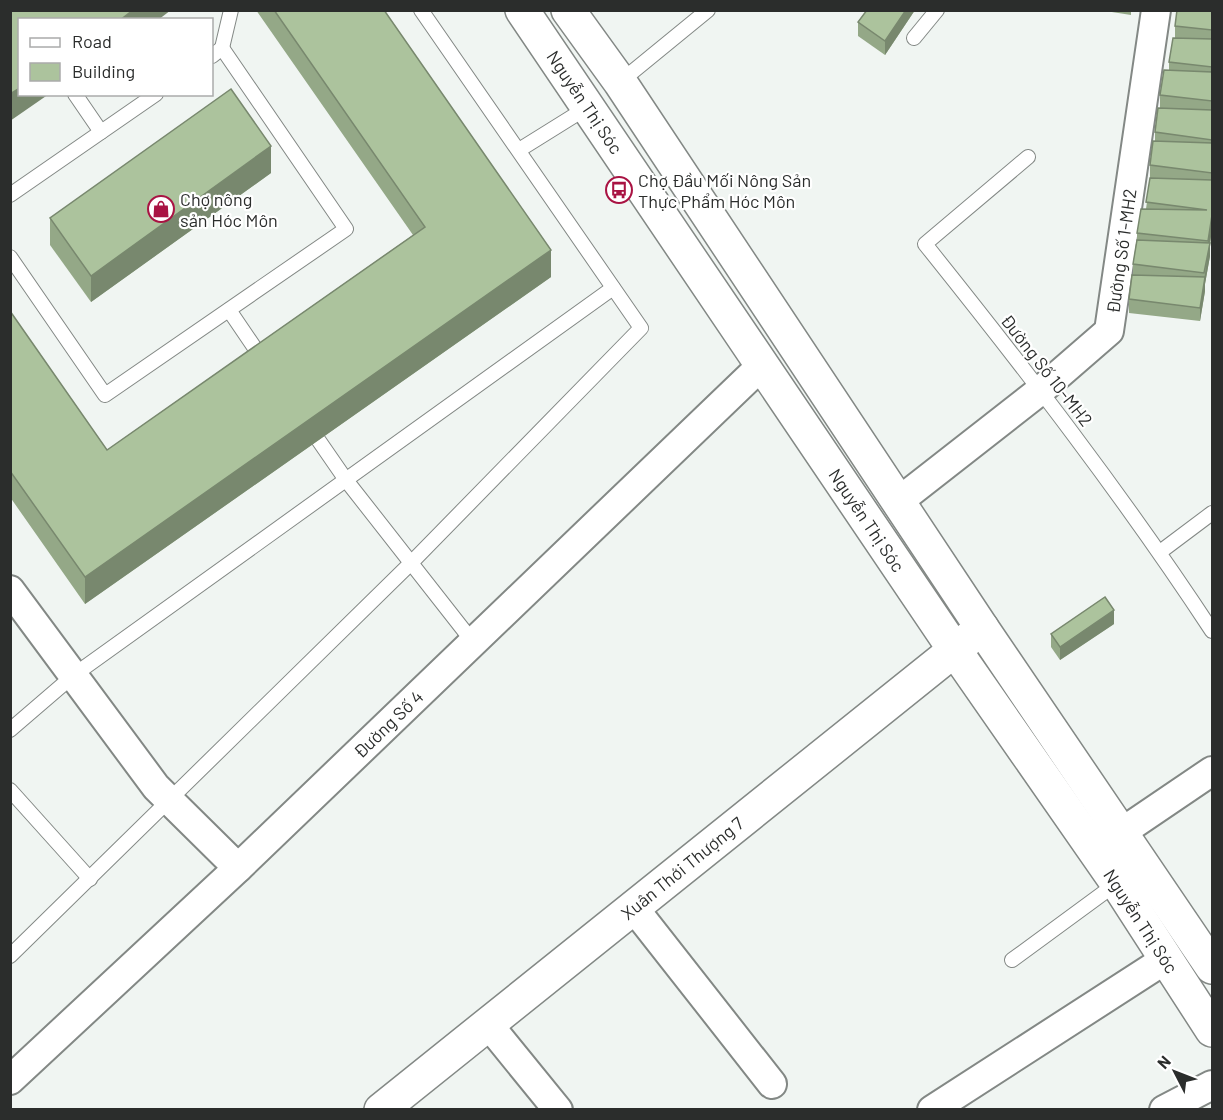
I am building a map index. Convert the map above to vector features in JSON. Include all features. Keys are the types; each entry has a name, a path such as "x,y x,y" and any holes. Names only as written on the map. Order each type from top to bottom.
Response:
{"main road":[{"name":"Nguyễn Thị Sóc","path":"522,10 954,649 1117,883 1212,1029"},
{"name":"Nguyễn Thị Sóc","path":"568,10 620,82 982,628 1212,967"},
{"name":"Xuân Thới Thượng 7","path":"381,1110 982,628"}],"street":[{"name":"Đường Số 1-MH2","path":"899,501 1041,390 1109,331 1156,10"},
{"name":"Đường Số 4","path":"10,1080 238,868 762,365"},
{"path":"10,590 156,787 238,868"},
{"path":"1122,832 1212,771"},
{"path":"633,907 772,1084"},
{"path":"932,1110 1166,959"},
{"path":"488,1024 558,1110"},
{"path":"1164,1110 1212,1085"}],"lane":[{"path":"10,257 105,395 346,229 217,52 231,10"},
{"path":"10,957 411,563 641,328 421,10"},
{"path":"620,82 708,10"},
{"path":"914,38 937,10"},
{"path":"76,96 101,132"},
{"path":"10,195 153,96"},
{"path":"519,150 589,106"},
{"name":"Đường Số 10-MH2","path":"1028,157 925,244 1041,390 1160,552 1212,631"},
{"path":"10,730 74,675 613,288"},
{"path":"229,310 273,374"},
{"path":"299,412 346,480 473,642"},
{"path":"1160,552 1212,513"},
{"path":"10,790 90,879"},
{"path":"1012,960 1117,883"}],"building":[{"path":"10,10 133,10 123,18 18,18 18,89 10,94"},
{"path":"274,10 384,10 551,250 85,577 10,471 10,311 107,450 425,227"},
{"path":"867,10 906,10 885,41 858,22"},
{"path":"1177,10 1212,10 1212,30 1175,26"},
{"path":"1173,38 1212,39 1212,67 1169,62"},
{"path":"1164,70 1212,72 1212,101 1160,95"},
{"name":"Chợ nông sản Hóc Môn","path":"231,89 271,146 91,276 50,218"},
{"path":"1158,108 1212,110 1212,140 1155,132"},
{"path":"1153,141 1212,143 1212,173 1150,165"},
{"path":"1150,178 1212,180 1212,215 1208,241 1137,233 1141,209 1207,210 1146,202"},
{"path":"1137,240 1210,243 1204,273 1133,264"},
{"path":"1132,275 1205,277 1200,308 1129,299"},
{"path":"1105,597 1114,610 1060,647 1051,634"}],"place":[{"name":"Chợ Đầu Mối Nông Sản Thực Phẩm Hóc Môn","path":"619,190"},
{"name":"Chợ nông sản Hóc Môn","path":"161,209"}]}
